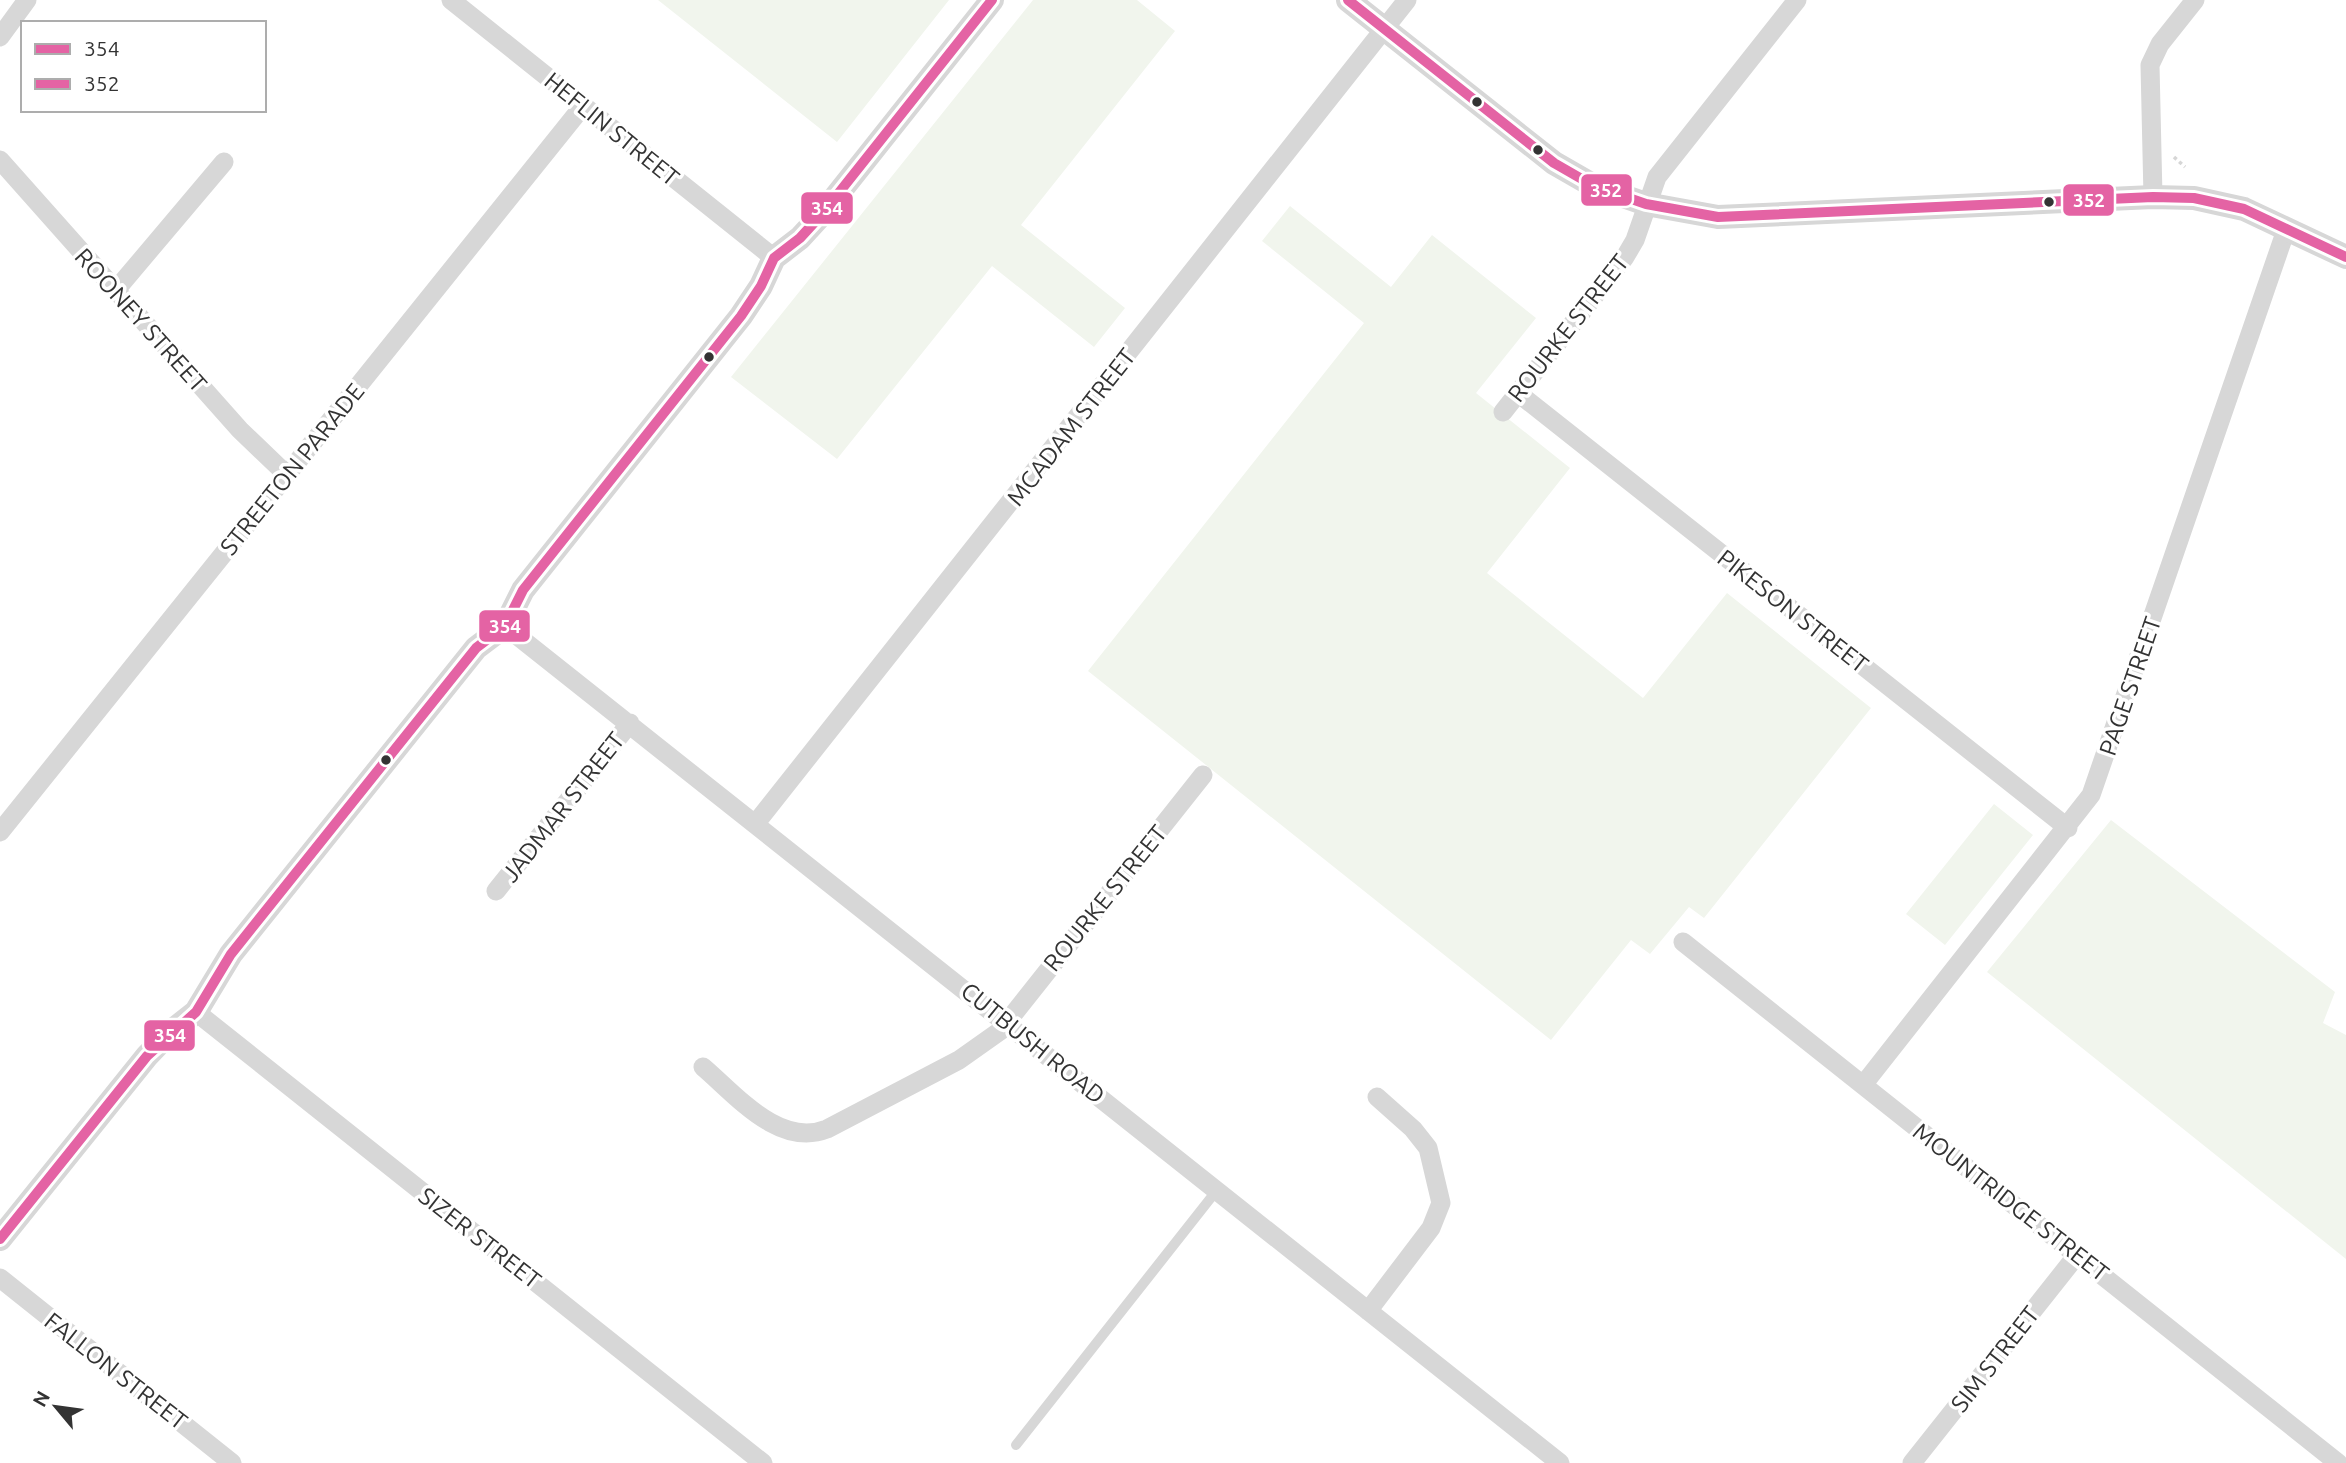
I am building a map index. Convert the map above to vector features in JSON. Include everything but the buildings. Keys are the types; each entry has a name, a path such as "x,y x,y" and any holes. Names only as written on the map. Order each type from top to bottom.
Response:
{"street":[{"path":"0,37 27,0"},
{"name":"HEFLIN STREET","path":"451,0 774,258"},
{"path":"0,1239 147,1056 168,1034 196,1012 231,954 460,668 481,643 505,626 523,590 741,316 761,286 774,258 800,238 822,214 992,0"},
{"path":"1348,0 1554,163 1594,186 1646,204 1718,217 2153,197 2219,202 2287,227 2346,257"},
{"name":"MCADAM STREET","path":"757,823 1407,0"},
{"name":"ROURKE STREET","path":"1503,412 1625,257 1635,240 1657,177 1797,0"},
{"path":"2153,197 2150,65 2160,44 2195,0"},
{"name":"STREETON PARADE","path":"0,832 8,808 287,475 583,106"},
{"name":"ROONEY STREET","path":"0,160 240,430 287,475"},
{"path":"115,291 224,162"},
{"name":"PAGE STREET","path":"1863,1085 2068,828 2097,780 2287,227"},
{"name":"PIKESON STREET","path":"1518,393 2068,828"},
{"name":"CUTBUSH ROAD","path":"505,626 1007,1021 1560,1463"},
{"name":"JADMAR STREET","path":"496,891 629,723"},
{"name":"ROURKE STREET","path":"703,1067 775,1125 794,1134 816,1134 968,1055 996,1035 1203,775"},
{"name":"MOUNTRIDGE STREET","path":"1683,942 2338,1463"},
{"name":"SIZER STREET","path":"196,1012 764,1463"},
{"path":"1368,1311 1432,1228 1441,1203 1428,1148 1413,1129 1377,1097"},
{"name":"SIM STREET","path":"1912,1463 2077,1255"},
{"name":"FALLON STREET","path":"0,1279 232,1463"}],"lane":[{"path":"1016,1445 1217,1190"}],"path":[{"path":"2170,146 2174,157 2185,167"}],"shaded area":[{"path":"658,0 949,0 837,142"},
{"path":"1033,0 1137,0 1175,31 1021,225 1125,308 1094,347 992,266 837,459 731,377"},
{"path":"1290,206 1391,287 1432,235 1536,318 1476,393 1570,468 1487,573 1643,698 1727,593 1871,708 1704,918 1689,907 1650,954 1631,940 1551,1040 1088,671 1364,323 1262,241"},
{"path":"1994,804 2033,835 1945,945 1906,914"},
{"path":"2111,820 2335,992 2323,1023 2346,1035 2346,1259 1987,972"}],"transit line":[{"name":"354","path":"0,1239 147,1056 196,1012 231,954 476,648 505,626 523,590 741,316 761,286 774,258 800,238 822,214 992,0"},
{"name":"352","path":"1348,0 1554,163 1594,186 1646,204 1718,217 2153,197 2194,198 2244,209 2346,257"}]}
